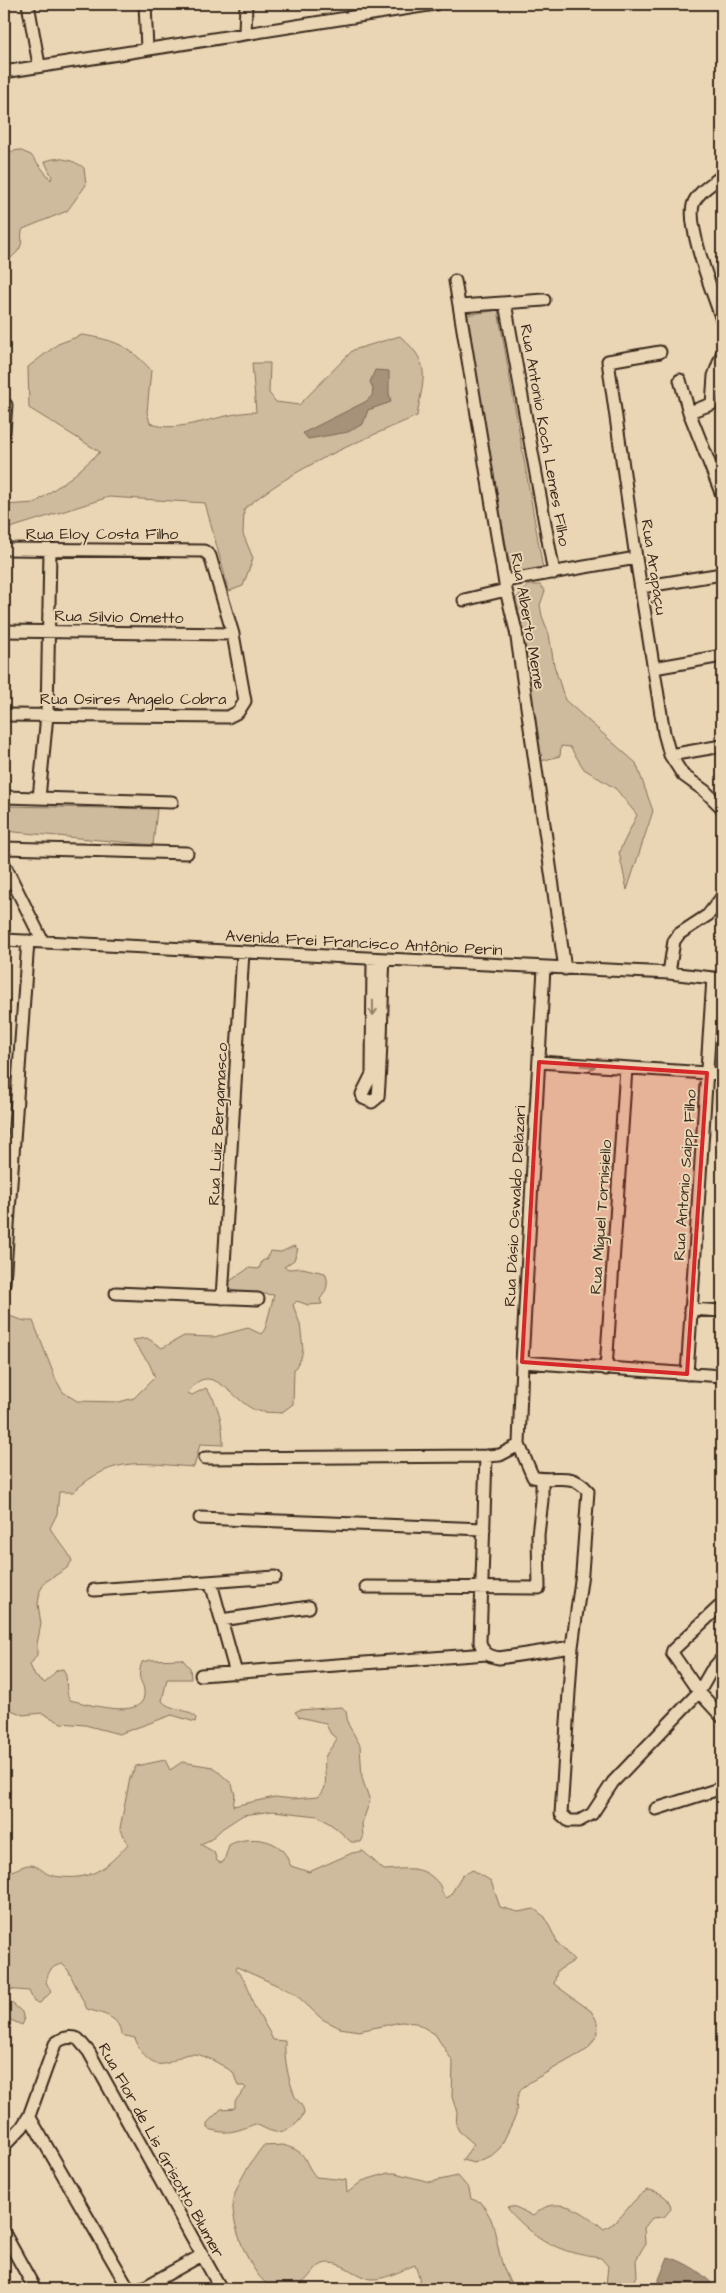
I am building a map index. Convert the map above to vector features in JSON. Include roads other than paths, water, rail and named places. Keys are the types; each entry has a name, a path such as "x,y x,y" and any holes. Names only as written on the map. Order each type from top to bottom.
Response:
{"street":[{"path":"28,4 40,65"},
{"path":"146,4 147,49"},
{"path":"244,33 246,4"},
{"path":"4,72 385,8 435,4"},
{"path":"722,176 709,185 693,203 692,213 699,252 722,320"},
{"name":"Rua Alberto Meme","path":"455,281 505,586 516,631 566,968"},
{"path":"460,306 544,300"},
{"name":"Rua Antonio Koch Lemes Filho","path":"505,303 554,573"},
{"name":"Rua Arapaçu","path":"660,352 608,361 636,558 664,733 670,755 683,775 705,791 722,808"},
{"path":"690,412 712,404 714,376 722,354"},
{"path":"680,380 690,412 718,473 722,495"},
{"path":"4,432 6,404"},
{"name":"Rua Eloy Costa Filho","path":"4,549 200,550"},
{"path":"39,798 47,715 50,550"},
{"name":"Rua Osires Angelo Cobra","path":"4,715 228,717 238,712 245,701 233,634 210,556 200,550"},
{"path":"464,600 505,586 554,573 636,558"},
{"path":"641,587 722,574"},
{"name":"Rua Silvio Ometto","path":"4,631 233,634"},
{"path":"654,668 722,656"},
{"path":"670,755 722,746"},
{"path":"4,797 172,802"},
{"path":"4,848 187,853"},
{"path":"4,864 43,942"},
{"path":"669,973 674,941 679,934 708,915 722,897"},
{"name":"Avenida Frei Francisco Antônio Perin","path":"4,940 669,973 718,979"},
{"path":"4,1283 28,941"},
{"name":"Rua Luiz Bergamasco","path":"222,1298 244,952"},
{"path":"378,959 382,1052 378,1096 372,1102 363,1098 362,1094 372,1074 378,959"},
{"name":"Rua Dásio Oswaldo Delázari","path":"519,1445 544,968"},
{"name":"Rua Antonio Saipp Filho","path":"686,1374 707,1073 718,979"},
{"path":"539,1062 722,1074"},
{"name":"Rua Miguel Tornisiello","path":"606,1369 626,1068"},
{"path":"116,1293 258,1298"},
{"path":"690,1309 722,1311"},
{"path":"522,1362 722,1376"},
{"path":"205,1458 486,1456 500,1455 519,1445 533,1477 542,1479 563,1477 581,1483 588,1492 582,1572 572,1647 561,1814 568,1821 579,1821 592,1814 613,1782 699,1692 711,1671 722,1658"},
{"path":"486,1456 480,1642 482,1650 499,1658 572,1647"},
{"path":"366,1587 539,1588 538,1535 542,1479"},
{"path":"200,1518 484,1529"},
{"path":"94,1590 275,1577"},
{"path":"210,1583 236,1673"},
{"path":"722,1604 672,1653 699,1692 722,1717"},
{"path":"221,1620 309,1607"},
{"path":"201,1676 487,1654"},
{"path":"656,1809 722,1788"},
{"name":"Rua Flor de Lis Grisotto Blumer","path":"29,2116 52,2049 57,2041 66,2038 78,2039 89,2052 221,2289"},
{"path":"4,2146 22,2127 29,2116 129,2289"},
{"path":"4,2233 34,2289"},
{"path":"141,2289 202,2255"}]}
